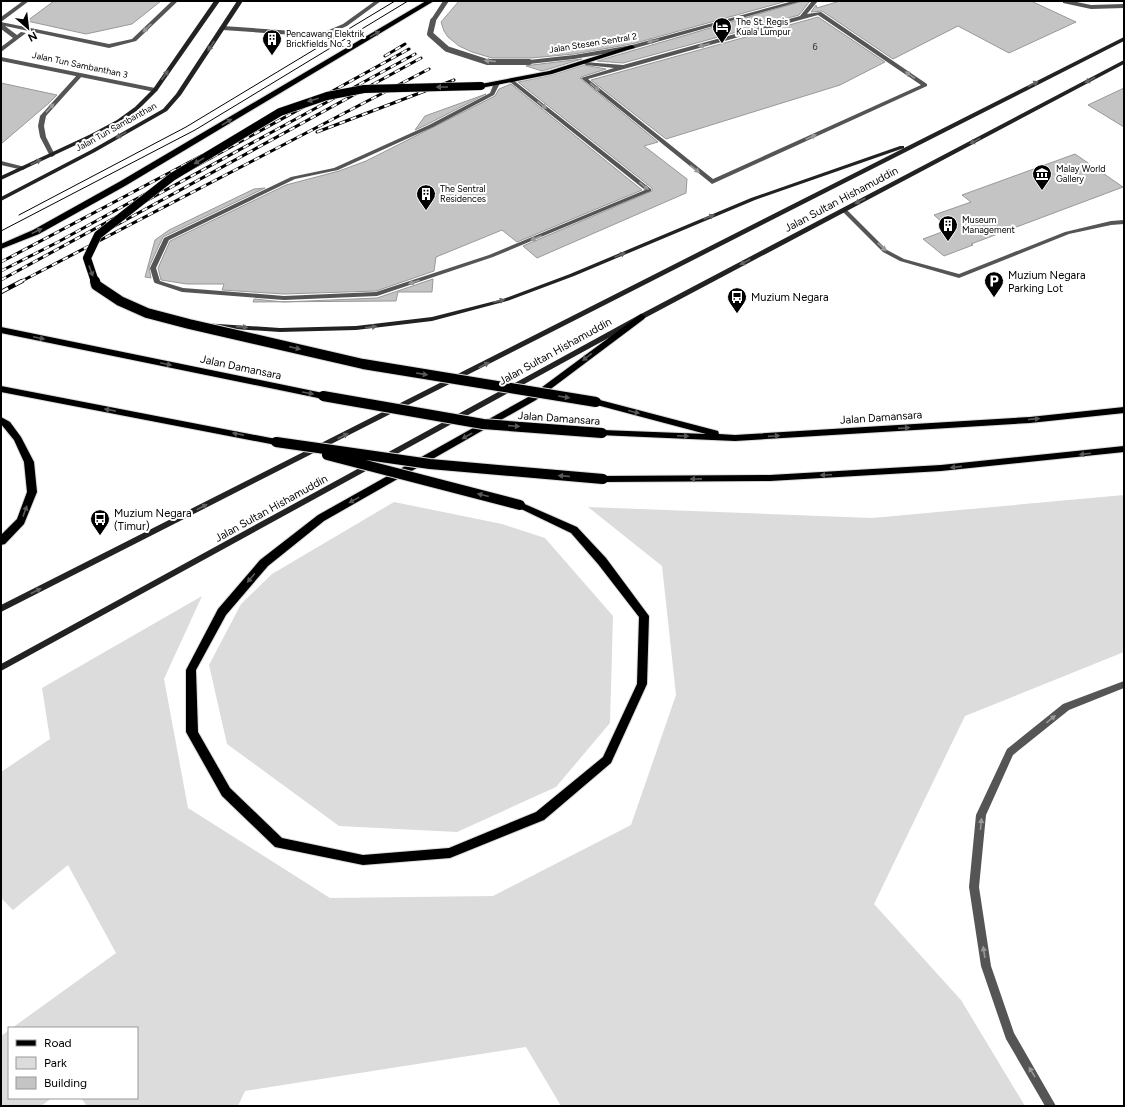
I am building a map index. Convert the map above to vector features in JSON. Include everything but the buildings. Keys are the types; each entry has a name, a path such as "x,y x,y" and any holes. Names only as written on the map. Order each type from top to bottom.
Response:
{"main road":[{"name":"Jalan Tun Sambanthan","path":"1,178 52,155 119,121 142,104 155,90 217,1"},
{"name":"Jalan Tun Sambanthan","path":"1,199 93,151 165,110 178,95 240,1"},
{"path":"1,247 36,232 122,184 431,1"},
{"name":"Jalan Sultan Hishamuddin","path":"1,609 1124,39"},
{"path":"632,47 586,63 550,73 512,81 480,86 375,88 344,92 297,104 280,112 172,177 98,235 87,258 96,285 120,301 148,313 189,324 363,364 596,402 736,438"},
{"name":"Jalan Sultan Hishamuddin","path":"1,668 641,317 1124,62"},
{"path":"189,324 280,330 356,328 432,319 505,300 572,275 753,198 932,136"},
{"path":"276,442 520,505 574,530 602,561 644,616 642,684 607,760 540,816 450,853 363,860 279,843 226,792 192,732 191,670 222,612 264,563 322,518 533,398 641,317"},
{"name":"Jalan Damansara","path":"1,330 323,396 483,424 602,433 736,438 1030,420 1124,410"},
{"path":"1,390 276,442 430,464 603,480 770,478 941,468 1124,449"},
{"path":"1,420 7,424 18,439 29,462 32,492 21,521 1,541"}],"street":[{"path":"1,20 26,1"},
{"path":"1,25 109,46 134,40 175,1"},
{"path":"222,28 322,35 342,28 378,1"},
{"name":"Jalan Stesen Sentral 2","path":"446,1 433,21 430,34 447,49 487,62 529,62 574,57 632,47 799,1"},
{"path":"802,18 815,1"},
{"path":"1069,1 1065,2 1091,7 1124,6"},
{"path":"819,13 925,85 712,182 584,78 622,67 819,13"},
{"path":"1,25 17,38"},
{"path":"1,50 23,33"},
{"name":"Jalan Tun Sambanthan 3","path":"2,60 155,90"},
{"path":"586,63 622,67"},
{"path":"52,155 44,144 41,125 43,116 80,75"},
{"path":"497,83 492,94 431,126 336,169 293,178 166,240 153,268 157,282 182,290 284,298 377,294 491,256 649,190 512,81"},
{"path":"1,163 23,168"},
{"path":"844,210 885,250 902,260 959,276 1067,233 1111,223 1124,222"},
{"path":"1051,1106 1010,1036 986,966 974,887 981,815 1010,752 1066,707 1124,684"}],"green space":[{"path":"1124,495 1124,652 965,716 874,904 961,1000 1025,1106 561,1106 526,1047 245,1091 238,1106 87,1106 82,1099 138,1099 138,1027 13,1027 116,953 68,865 13,910 1,898 1,772 50,739 42,688 202,596 164,679 188,808 330,898 493,896 631,825 676,695 662,566 588,507 872,518"},
{"path":"394,502 502,524 545,538 613,616 610,723 556,787 457,832 339,826 227,744 209,665 241,604 272,574"},
{"path":"8,1031 8,1099 51,1099 41,1106 1,1106 1,1036"}],"tram line":[{"path":"19,215 186,127 395,1"},
{"path":"1,231 195,130 408,1"}],"railway":[{"path":"385,56 405,44"},
{"path":"1,271 58,242 409,49"},
{"path":"1,280 415,54"},
{"path":"100,234 421,58"},
{"path":"20,282 429,69"},
{"path":"317,132 454,80"},
{"path":"1,262 201,156"},
{"path":"1,292 22,281"}],"place":[{"name":"The St. Regis Kuala Lumpur","path":"722,44"},
{"name":"Pencawang Elektrik Brickfields No. 3","path":"272,56"},
{"name":"Malay World Gallery","path":"1042,191"},
{"name":"The Sentral Residences","path":"426,211"},
{"name":"Museum Management","path":"948,242"},
{"name":"Muzium Negara Parking Lot","path":"994,298"},
{"name":"Muzium Negara","path":"737,314"},
{"name":"Muzium Negara (Timur)","path":"100,536"}]}
